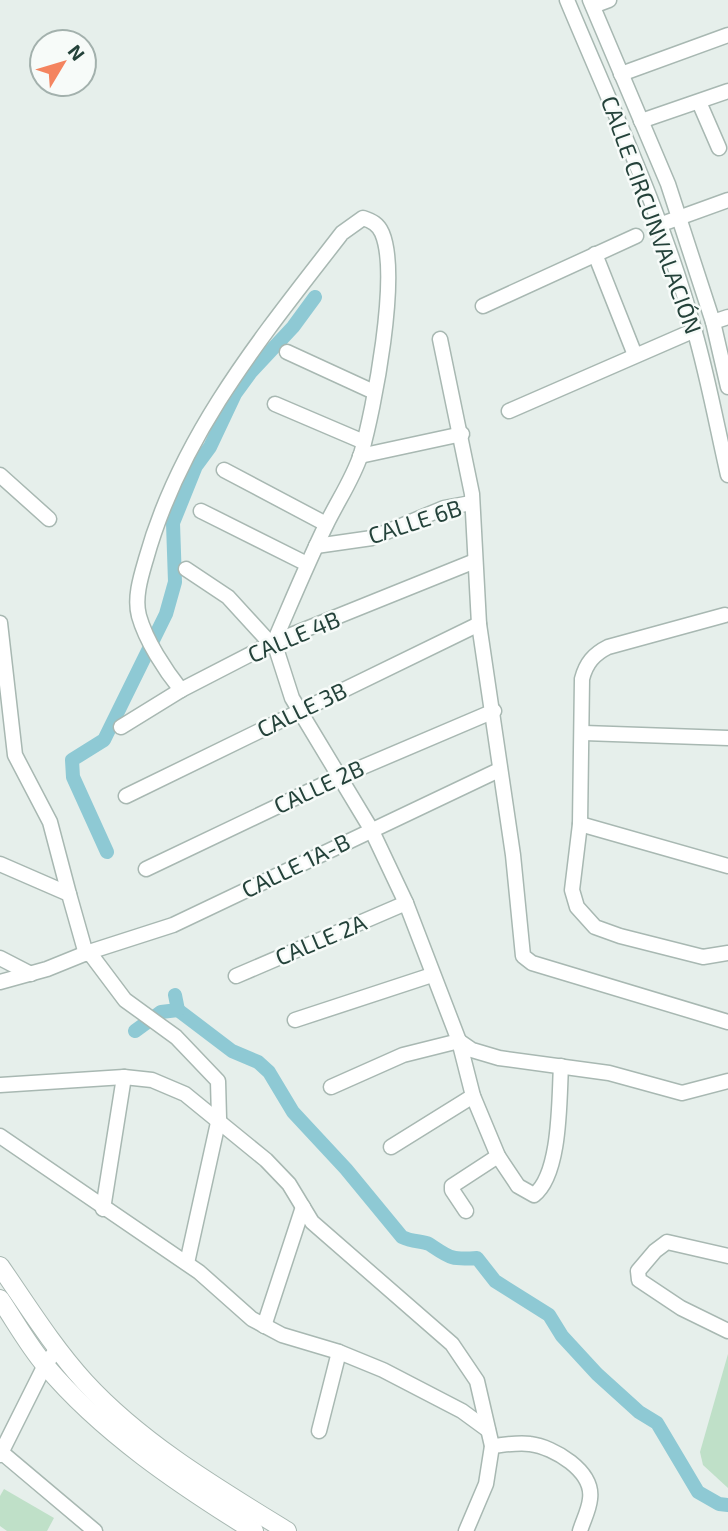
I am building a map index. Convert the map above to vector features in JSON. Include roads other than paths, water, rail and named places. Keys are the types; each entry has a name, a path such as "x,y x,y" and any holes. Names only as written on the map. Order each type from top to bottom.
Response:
{"street":[{"name":"CALLE CIRCUNVALACIÓN","path":"567,0 628,140 695,330 728,475"},
{"path":"591,3 609,0"},
{"name":"CALLE CIRCUNVALACIÓN","path":"591,3 680,218 713,322 728,387"},
{"path":"621,74 728,35"},
{"path":"641,121 728,91"},
{"path":"699,102 719,148"},
{"path":"659,225 728,200"},
{"path":"181,690 147,635 138,615 139,586 154,531 192,444 221,395 269,327 342,233 363,218 374,221 382,232 387,248 386,307 374,392 362,449 272,643"},
{"path":"483,306 636,236"},
{"path":"595,254 635,355"},
{"path":"713,322 728,317"},
{"path":"509,411 695,330"},
{"path":"440,339 462,434 471,503 479,624 494,710 523,956 532,963 728,1023"},
{"path":"287,352 374,392"},
{"path":"275,404 362,449 462,434"},
{"path":"224,470 326,524"},
{"path":"0,475 49,519"},
{"name":"CALLE 6B","path":"316,546 372,538 444,509 471,503"},
{"path":"201,511 307,564"},
{"name":"CALLE 4B","path":"121,727 181,690 272,643 475,561"},
{"path":"186,569 228,597 272,643 287,685 300,711 371,829 406,903 459,1041 473,1096 498,1156 508,1173 527,1193 534,1195 541,1189 554,1153 561,1066"},
{"path":"725,615 599,651 585,667 582,679 584,733 580,824 572,890 577,907 587,920 620,936 703,957 728,953"},
{"path":"0,623 4,678 15,755 50,822 88,953 125,1000 176,1037 216,1076 219,1085 219,1118 187,1263"},
{"name":"CALLE 3B","path":"126,796 479,624"},
{"name":"CALLE 2B","path":"146,869 338,776 494,710"},
{"path":"584,733 728,738"},
{"path":"0,758 15,755"},
{"name":"CALLE 1A-B","path":"0,982 31,974 173,925 499,770"},
{"path":"580,824 728,866"},
{"path":"0,864 69,894"},
{"name":"CALLE 2A","path":"236,976 406,903"},
{"path":"0,958 31,974"},
{"path":"295,1020 432,975"},
{"path":"331,1087 403,1055 459,1041 472,1050 499,1058 609,1073 681,1093 728,1081"},
{"path":"103,1209 124,1077"},
{"path":"0,1085 124,1077 152,1080 186,1094 219,1118 289,1184 312,1222 452,1344 477,1381 492,1446 486,1484 466,1531"},
{"path":"391,1147 473,1096"},
{"path":"0,1136 103,1209 187,1263 224,1292 252,1319 282,1335 339,1352 424,1390 488,1430"},
{"path":"466,1211 452,1186 498,1156"},
{"path":"264,1326 303,1207"},
{"path":"728,1256 667,1242 654,1251 638,1271 639,1280 657,1294 728,1331"},
{"path":"0,1266 57,1349 92,1389 244,1523"},
{"path":"0,1299 45,1364 92,1413 146,1457 244,1523 287,1531"},
{"path":"57,1349 45,1364 0,1453 95,1531"},
{"path":"319,1431 339,1352"},
{"path":"492,1446 526,1443 539,1445 557,1453 580,1472 589,1486 590,1499 580,1531"}],"waterway":[{"path":"107,852 73,777 72,760 104,740 166,614 175,582 173,523 196,466 210,447 235,394 251,372 293,327 315,297"},
{"path":"135,1031 161,1012 178,1010 175,995"},
{"path":"178,1010 232,1051 258,1062 269,1072 293,1112 346,1169 402,1237 429,1244 451,1257 477,1258 495,1281 549,1315 562,1336 597,1374 639,1412 657,1423 698,1492 719,1504 728,1505"}]}
